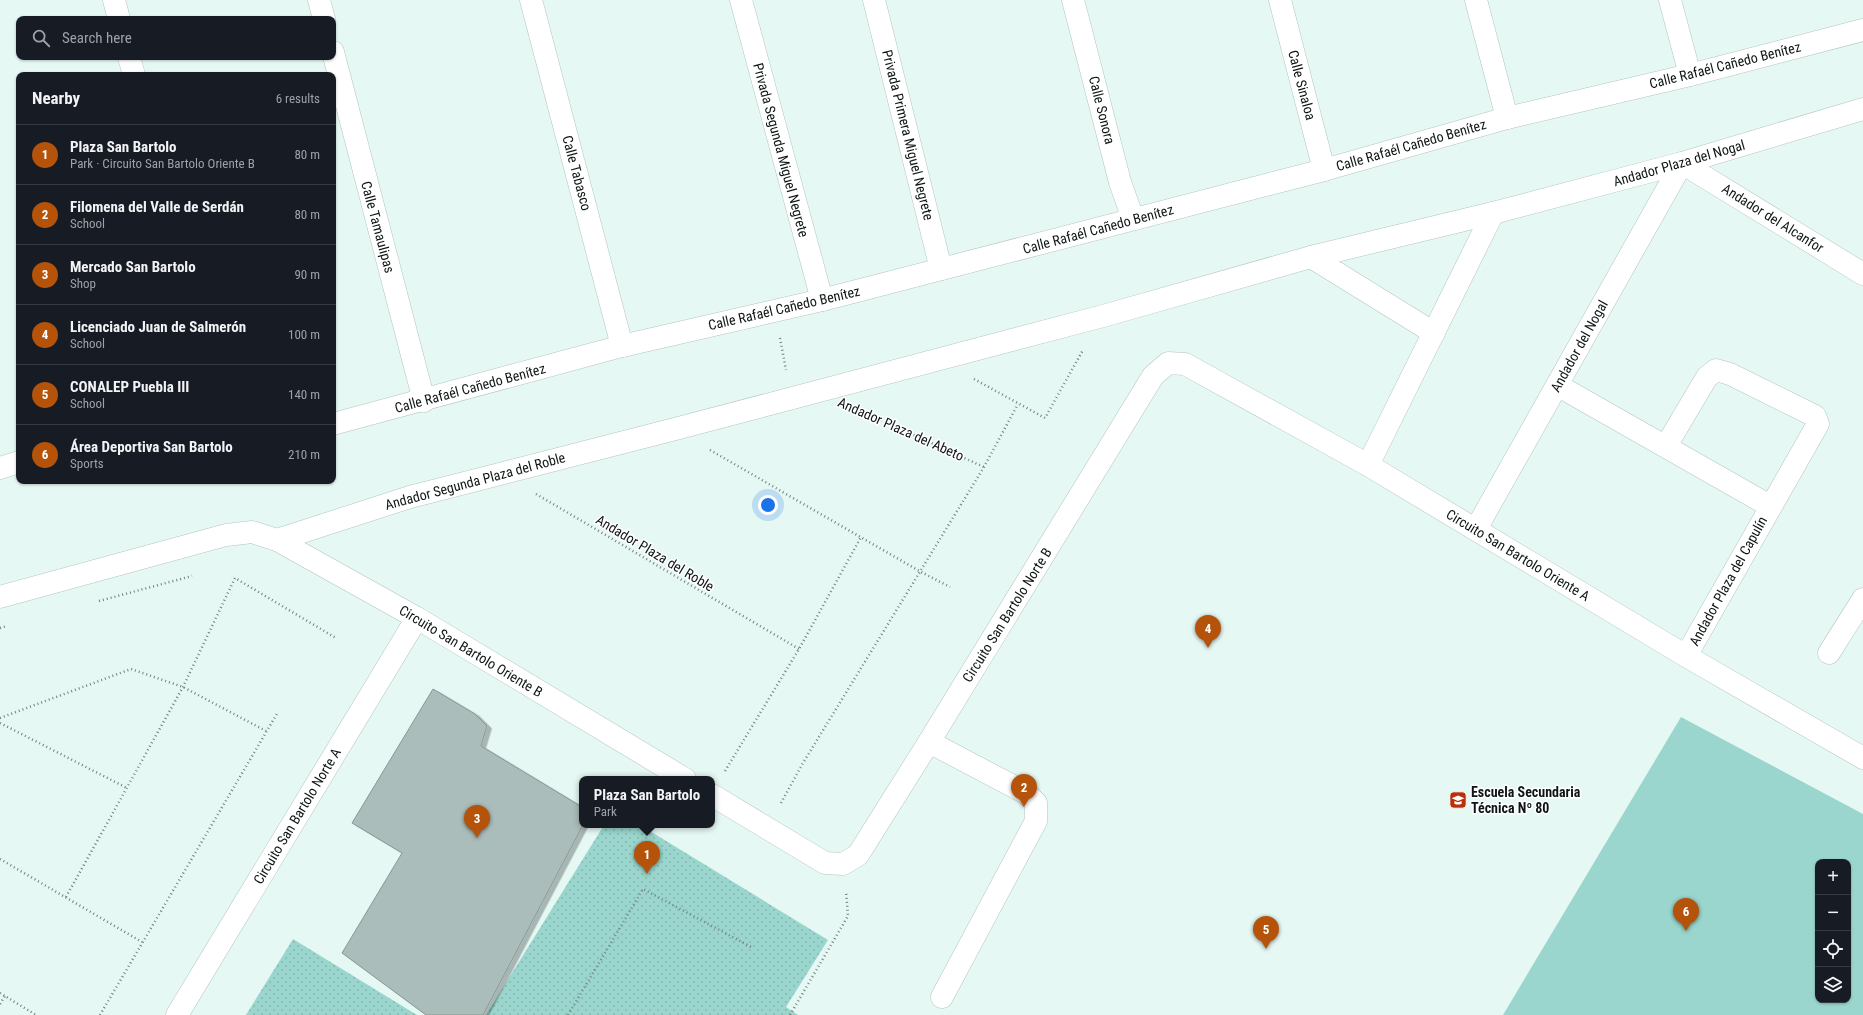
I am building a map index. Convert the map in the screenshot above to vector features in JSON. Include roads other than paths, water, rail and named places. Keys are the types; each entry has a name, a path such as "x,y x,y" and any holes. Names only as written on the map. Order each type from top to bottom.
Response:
{"street":[{"path":"114,0 118,16"},
{"path":"319,0 323,16"},
{"name":"Calle Tabasco","path":"531,0 622,346"},
{"name":"Privada Segunda Miguel Negrete","path":"741,0 822,300"},
{"name":"Privada Primera Miguel Negrete","path":"874,0 941,269"},
{"name":"Calle Sonora","path":"1073,0 1120,182 1133,220"},
{"name":"Calle Sinaloa","path":"1280,0 1324,170"},
{"path":"1476,0 1507,118"},
{"path":"1670,0 1690,75"},
{"name":"Calle Rafaél Cañedo Benítez","path":"336,423 424,401 622,346 822,300 1133,220 1324,170 1507,118 1690,75 1863,30"},
{"path":"130,60 133,72"},
{"name":"Calle Tamaulipas","path":"335,60 424,401"},
{"name":"Andador Plaza del Nogal","path":"1103,316 1311,257 1493,213 1682,163 1863,109"},
{"name":"Andador del Alcanfor","path":"1682,163 1863,274"},
{"name":"Andador del Nogal","path":"1476,529 1682,163"},
{"path":"1368,465 1493,213"},
{"path":"1311,257 1434,333"},
{"name":"Andador Plaza del Abeto","path":"675,429 1103,316"},
{"name":"Circuito San Bartolo Oriente A","path":"1168,363 1185,364 1368,465 1686,656 1863,758"},
{"name":"Circuito San Bartolo Norte B","path":"715,797 825,863 843,864 858,855 1154,376 1168,363"},
{"name":"Andador Plaza del Capulín","path":"1666,446 1707,377 1716,370 1730,374 1815,416 1818,424 1686,656"},
{"name":"Andador Plaza del Capulín","path":"1557,385 1770,506"},
{"name":"Andador Segunda Plaza del Roble","path":"277,540 410,497 675,429"},
{"path":"0,468 16,463"},
{"name":"Circuito San Bartolo Oriente B","path":"0,597 226,534 252,532 277,540 417,618 680,776"},
{"path":"1830,653 1863,599"},
{"name":"Circuito San Bartolo Norte A","path":"177,1015 417,618"},
{"path":"929,742 1026,793 1036,804 1036,821 942,997"}],"place":[{"name":"Licenciado Juan de Salmerón","path":"1208,648"},
{"name":"Escuela Secundaria Técnica Nº 80","path":"1458,800"},
{"name":"Filomena del Valle de Serdán","path":"1024,807"},
{"name":"Mercado San Bartolo","path":"477,838"},
{"name":"Plaza San Bartolo","path":"647,874"},
{"name":"Área Deportiva San Bartolo","path":"1686,931"},
{"name":"CONALEP Puebla III","path":"1266,949"}]}
